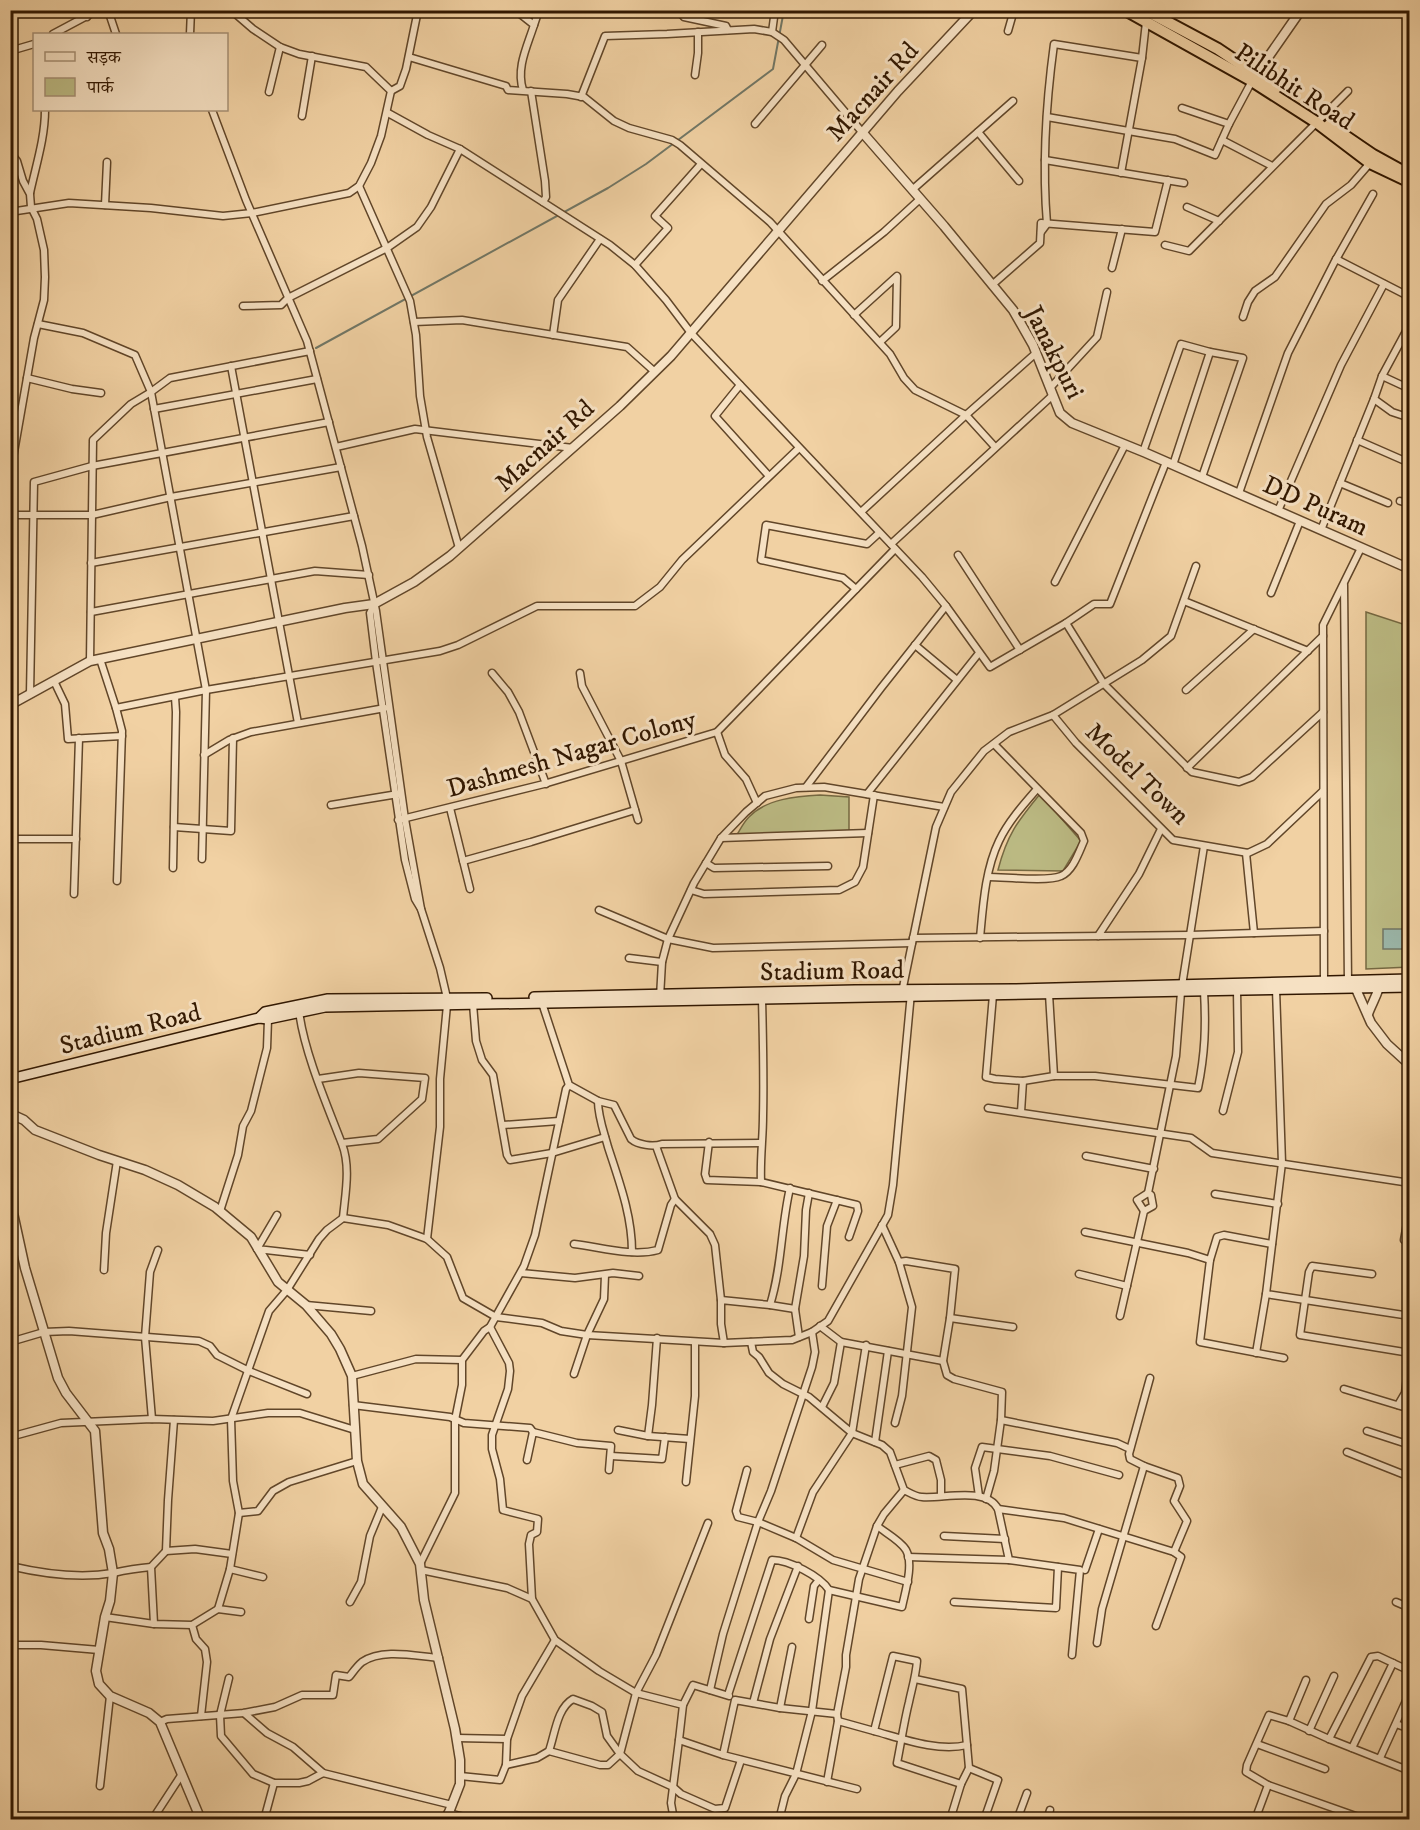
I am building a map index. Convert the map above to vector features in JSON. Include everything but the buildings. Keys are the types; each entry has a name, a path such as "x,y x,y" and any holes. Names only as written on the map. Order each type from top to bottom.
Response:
{"highway":[{"name":"Pilibhit Road","path":"1125,10 1153,17 1318,120 1370,163 1410,182"},
{"path":"1318,120 1373,155 1410,175"}],"main road":[{"name":"Stadium Road","path":"10,1079 247,1021 347,1005 1182,988 1204,991 1380,984 1410,979"},
{"name":"Stadium Road","path":"263,1019 265,1012 328,999 473,1004 660,997 762,999 907,993 1049,994 1324,981 1352,985"},
{"name":"Stadium Road","path":"1380,984 1410,987"}],"street":[{"path":"76,10 87,17"},
{"path":"55,33 98,10"},
{"path":"108,10 116,33"},
{"path":"190,33 191,10"},
{"path":"231,10 253,29 280,47 366,67 391,91"},
{"path":"391,91 400,86 409,57 418,10"},
{"path":"515,10 534,25"},
{"path":"523,90 519,78 539,10"},
{"path":"678,10 684,17 726,26 728,30"},
{"path":"774,33 775,10"},
{"path":"1008,31 1014,10"},
{"path":"1047,117 1175,139 1215,155 1254,78 1300,10"},
{"name":"Macnair Rd","path":"10,705 95,660 374,604 414,582 459,548 574,448 655,372 862,132 971,12"},
{"path":"1121,173 1142,58 1153,17"},
{"path":"581,97 604,36 754,28 774,33 783,39 862,132"},
{"path":"695,75 698,32"},
{"path":"10,42 12,51 33,44"},
{"path":"1047,224 1044,181 1048,86 1054,44 1142,58"},
{"path":"755,124 822,45"},
{"path":"269,92 280,47"},
{"path":"302,116 312,56"},
{"path":"409,57 506,86 508,90 581,97 614,121 629,128 672,140 770,222 880,342 904,378 915,390 966,415 995,447"},
{"path":"10,212 69,203 223,216 252,213 349,193 359,186 378,145 388,112 391,91"},
{"path":"531,91 545,181 546,197 543,202"},
{"path":"1165,245 1189,251 1348,91"},
{"path":"912,190 1013,101"},
{"path":"1182,108 1229,124"},
{"path":"10,475 27,378 44,300 44,259 38,219 31,207 30,194 41,147 45,111"},
{"path":"212,111 310,351 369,575 410,883 440,968 447,1002 440,1079 440,1127 427,1239"},
{"path":"388,112 428,135 460,149 566,216 635,265 691,333 861,512 946,606 990,667 1094,604 1110,604 1169,463 1210,352"},
{"name":"Janakpuri","path":"862,132 1013,310 1036,353 1060,413 1072,423 1239,494"},
{"path":"978,132 1019,182"},
{"path":"1222,140 1272,166"},
{"path":"243,306 281,305 288,298 387,248 417,227 431,207 460,149"},
{"path":"10,152 17,160 23,181 30,194"},
{"path":"1045,160 1184,183"},
{"path":"105,205 107,162"},
{"path":"1243,317 1255,291 1275,277 1326,204 1351,185 1370,163"},
{"path":"635,265 668,228 655,216 701,164"},
{"path":"992,285 1040,243 1041,223 1155,232 1168,180"},
{"path":"359,186 408,293 414,322 420,396 426,429 459,548"},
{"path":"1239,494 1288,353 1336,259 1373,194"},
{"path":"822,281 884,232 921,199"},
{"path":"1187,207 1219,221"},
{"path":"1112,268 1122,229"},
{"path":"553,335 558,300 600,239"},
{"path":"1336,259 1410,297"},
{"path":"854,315 897,276 896,327 880,342"},
{"path":"1278,511 1341,365 1384,284"},
{"name":"Dashmesh Nagar Colony","path":"401,819 546,784 717,732 856,589 893,547 1052,391 1097,337 1107,292"},
{"path":"414,322 462,320 627,347 655,372"},
{"path":"38,324 83,333 135,355 151,392 206,690 202,859"},
{"path":"1321,530 1382,375 1410,324"},
{"path":"1401,340 1410,344"},
{"path":"1143,452 1181,344 1243,358 1202,477"},
{"path":"117,881 122,736 117,708 95,660 91,612 93,440 131,404 170,378 310,351"},
{"path":"861,512 1036,353"},
{"path":"231,366 298,723"},
{"path":"1382,375 1410,389"},
{"path":"27,378 72,389 101,393"},
{"path":"154,409 317,379"},
{"path":"740,385 715,416 769,476"},
{"path":"1374,399 1392,412 1410,418"},
{"path":"30,694 34,482 92,465 329,422"},
{"path":"336,447 415,429 426,429 574,448"},
{"path":"1357,440 1405,461"},
{"path":"1054,582 1125,445"},
{"path":"117,708 206,690 440,651 458,645 537,606 635,606 660,587 682,560 799,448"},
{"path":"10,515 92,515 171,497 341,466"},
{"path":"1340,483 1388,503"},
{"name":"DD Puram","path":"1239,494 1407,568"},
{"path":"1400,501 1410,504"},
{"path":"91,563 180,549 354,516"},
{"path":"1271,593 1300,521"},
{"path":"856,589 843,578 761,560 766,525 867,544 879,532"},
{"path":"1324,981 1323,625 1361,548"},
{"path":"958,555 1020,650"},
{"path":"1407,568 1410,556"},
{"name":"Model Town","path":"496,1317 542,1323 561,1331 587,1335 724,1344 792,1340 812,1332 828,1321 888,1215 893,1185 913,941 936,827 951,792 984,751 1009,732 1053,715 1142,660 1171,636 1196,566"},
{"path":"91,612 315,571 369,575"},
{"path":"1344,582 1352,985 1371,1023 1387,1044 1410,1065"},
{"path":"1184,601 1308,651"},
{"path":"806,788 819,768 946,606"},
{"name":"Model Town","path":"1066,623 1104,684 1192,772 1239,782 1252,777 1323,712"},
{"path":"1186,690 1254,629"},
{"path":"1187,768 1323,636"},
{"path":"915,645 957,680"},
{"path":"691,890 704,894 839,890 855,882 863,867 870,795 980,653"},
{"path":"492,673 508,692 519,712 546,784"},
{"path":"580,673 582,686 621,761 638,820"},
{"path":"54,681 65,704 68,739 122,736"},
{"path":"173,868 175,697"},
{"path":"204,755 233,738 250,732 386,708"},
{"name":"Model Town","path":"1053,715 1076,743 1173,840 1246,853"},
{"path":"717,732 725,755 746,779 757,803"},
{"path":"74,894 79,738"},
{"path":"174,827 231,831 233,738"},
{"path":"988,877 1062,876 1073,865 1084,841 1081,834 994,744"},
{"path":"660,997 662,962 668,939 691,890 721,838 765,796 796,788 824,787 944,807"},
{"path":"980,938 983,901 998,842 1014,815 1037,789"},
{"path":"1254,933 1246,853 1267,844 1324,791"},
{"path":"331,805 398,794"},
{"path":"450,808 470,889"},
{"path":"463,861 635,810"},
{"path":"1098,936 1139,874 1161,829"},
{"path":"721,838 868,833"},
{"path":"10,839 76,839"},
{"path":"1120,1316 1144,1211 1137,1200 1148,1193 1171,1084 1182,988 1204,846"},
{"path":"706,863 714,868 828,866"},
{"path":"598,909 668,939 713,948 980,938 1324,931"},
{"path":"629,958 662,962"},
{"path":"1368,1014 1380,984"},
{"path":"1256,1353 1266,1294 1282,1163 1276,989"},
{"path":"1223,1111 1238,1052 1238,990"},
{"path":"993,995 986,1077 1023,1081 1054,1076 1095,1076 1198,1088 1205,1055 1204,991"},
{"path":"1049,994 1054,1076"},
{"path":"761,1182 764,1092 762,999"},
{"path":"420,1567 455,1493 455,1420 462,1385 462,1360 484,1331 490,1327 521,1273 535,1235 569,1085 542,1003"},
{"path":"473,1004 476,1041 482,1060 493,1075 507,1155 510,1160 552,1153 605,1137"},
{"path":"299,1011 318,1079 342,1143 347,1172 343,1218"},
{"path":"220,1211 238,1155 243,1126 251,1111 267,1048 263,1019"},
{"path":"318,1079 359,1073 425,1078 422,1099 378,1139 342,1143"},
{"path":"1021,1112 1023,1081"},
{"path":"569,1085 598,1101 614,1105 631,1139 635,1142 656,1146 709,1142 761,1143"},
{"path":"598,1101 605,1137 626,1206 632,1233 632,1252"},
{"path":"988,1107 1191,1138 1212,1153 1410,1183"},
{"path":"10,1108 14,1213 21,1248 58,1378 66,1393 95,1431 103,1533 113,1573 110,1601 96,1671 99,1683 110,1696 149,1713 160,1722 201,1820"},
{"path":"11,1114 24,1120 35,1130 145,1170 178,1185 220,1211 251,1238 278,1282 306,1305 331,1334 352,1376 357,1461 363,1484 401,1527 420,1567 424,1600 439,1658 460,1760 460,1784 449,1813"},
{"path":"503,1125 559,1121"},
{"path":"709,1142 705,1174 707,1180 761,1182 856,1205 858,1211 849,1238"},
{"path":"656,1146 675,1199 710,1234 716,1245 724,1344"},
{"path":"1086,1156 1154,1169"},
{"path":"104,1270 106,1233 117,1161"},
{"path":"770,1305 778,1280 784,1214 790,1188"},
{"path":"799,1337 795,1309 804,1256 809,1193"},
{"path":"1144,1211 1153,1206 1148,1193"},
{"path":"1215,1194 1278,1204"},
{"path":"574,1244 632,1252 658,1250 671,1205 675,1199"},
{"path":"822,1286 828,1226 837,1200"},
{"path":"1410,1207 1404,1240 1410,1241"},
{"path":"257,1249 278,1215"},
{"path":"218,1610 230,1569 239,1513 233,1481 231,1419 269,1311 287,1290 327,1230 343,1218 388,1225 427,1239 447,1257 463,1298 496,1317"},
{"path":"882,1225 899,1262 912,1307 902,1396 895,1423"},
{"path":"1085,1232 1188,1253 1210,1260"},
{"path":"1272,1244 1224,1235 1217,1237 1210,1260 1200,1342 1284,1358"},
{"path":"10,1247 21,1248"},
{"path":"257,1249 310,1255"},
{"path":"152,1419 145,1337 150,1272 158,1250"},
{"path":"899,1262 906,1261 955,1269 944,1360 947,1375 950,1378 1002,1392 1001,1420 994,1471 986,1499"},
{"path":"1372,1274 1312,1266 1309,1272 1300,1335 1410,1354 1405,1393 1398,1405"},
{"path":"521,1273 575,1278 613,1273 639,1276"},
{"path":"1079,1274 1127,1286"},
{"path":"574,1374 587,1335 604,1299 605,1275"},
{"path":"1266,1294 1410,1316"},
{"path":"721,1300 795,1309"},
{"path":"306,1305 371,1311"},
{"path":"950,1318 1013,1327"},
{"path":"820,1326 841,1342 944,1360"},
{"path":"490,1327 509,1363 510,1371 508,1389 492,1435 492,1449 501,1479 503,1510 538,1519 537,1533 531,1535 529,1544 532,1599 555,1640 599,1671 636,1693 683,1705"},
{"path":"10,1342 44,1332 69,1331 200,1341 210,1346 217,1355 249,1371 307,1394"},
{"path":"710,1690 723,1634 815,1352 812,1332"},
{"path":"648,1436 657,1338"},
{"path":"686,1482 696,1371 695,1342"},
{"path":"751,1342 753,1352 769,1373 822,1407 852,1432 882,1445 890,1452 904,1490 920,1498 978,1496 995,1503 1009,1560"},
{"path":"822,1407 834,1383 841,1342"},
{"path":"796,1538 813,1492 852,1432 866,1345"},
{"path":"875,1442 888,1351"},
{"path":"352,1376 416,1359 462,1360"},
{"path":"1150,1378 1130,1449 1130,1459 1178,1478 1180,1486 1174,1501 1187,1521 1174,1552"},
{"path":"1344,1389 1410,1409"},
{"path":"353,1405 450,1417 455,1420 496,1426 530,1428 533,1432 577,1443 611,1446 609,1470"},
{"path":"10,1437 61,1423 152,1419 213,1421 268,1413 300,1413 355,1430"},
{"path":"10,1566 34,1572 68,1576 113,1573 129,1568 151,1567 166,1551 174,1420"},
{"path":"1001,1420 1118,1443 1130,1449"},
{"path":"618,1430 648,1436 690,1439"},
{"path":"1367,1431 1410,1445"},
{"path":"527,1460 533,1432"},
{"path":"611,1456 662,1459 665,1437"},
{"path":"978,1496 975,1468 982,1447 1050,1456 1119,1475"},
{"path":"1347,1452 1410,1477"},
{"path":"895,1465 929,1456 936,1460 941,1496"},
{"path":"239,1513 258,1511 273,1491 289,1482 357,1461"},
{"path":"1097,1643 1102,1610 1144,1466"},
{"path":"747,1470 736,1511 738,1517 758,1522 796,1538 833,1560 908,1582"},
{"path":"827,1782 846,1655 862,1569 877,1526 904,1490"},
{"path":"350,1602 361,1582 370,1536 382,1506"},
{"path":"998,1509 1064,1518 1174,1552 1182,1557 1156,1626"},
{"path":"549,1751 600,1766 608,1765 620,1754 636,1693 656,1655 708,1523"},
{"path":"828,1590 902,1606 908,1582 906,1549 877,1526"},
{"path":"1085,1570 1099,1529"},
{"path":"944,1536 1005,1539"},
{"path":"166,1551 195,1549 232,1554"},
{"path":"908,1557 1009,1560 1080,1569 1072,1655"},
{"path":"728,1695 772,1560 798,1566 827,1586 812,1711 796,1774 785,1796 779,1820"},
{"path":"753,1704 770,1639 798,1566"},
{"path":"151,1567 154,1624"},
{"path":"420,1567 507,1588 532,1599"},
{"path":"954,1602 1056,1608 1058,1567"},
{"path":"230,1569 264,1577"},
{"path":"809,1619 814,1586 818,1581"},
{"path":"1396,1602 1410,1608"},
{"path":"105,1617 154,1624 192,1625 218,1610 241,1612"},
{"path":"192,1625 196,1639 205,1649 207,1662 201,1716"},
{"path":"460,1776 500,1780 506,1765 507,1739 522,1696 555,1640"},
{"path":"10,1645 99,1650"},
{"path":"780,1708 792,1647"},
{"path":"160,1722 167,1719 244,1713 275,1707 302,1695 333,1695 336,1675 349,1677 359,1664 369,1658 389,1655 439,1658"},
{"path":"874,1731 893,1656 917,1660 897,1763 961,1784"},
{"path":"1329,1739 1371,1657 1378,1656 1410,1671"},
{"path":"1352,1748 1393,1663"},
{"path":"1309,1731 1334,1676"},
{"path":"229,1678 220,1715 221,1736 253,1773 274,1783 308,1781 323,1773"},
{"path":"915,1679 962,1689 969,1768 961,1784 950,1820"},
{"path":"1289,1721 1306,1680"},
{"path":"674,1820 671,1803 683,1705 693,1685 753,1704 812,1711 837,1717 874,1731 902,1738 956,1748 967,1745"},
{"path":"1380,1758 1410,1692"},
{"path":"100,1786 110,1696"},
{"path":"506,1765 537,1758 549,1751 558,1721 567,1702 573,1699 602,1712 607,1736 620,1754 638,1771 715,1809 725,1808 741,1760"},
{"path":"723,1755 735,1700"},
{"path":"244,1713 267,1733 293,1747 323,1773 473,1820"},
{"path":"1367,1820 1268,1785 1250,1775 1246,1770 1269,1715 1289,1721 1410,1771"},
{"path":"1396,1724 1410,1729"},
{"path":"457,1738 507,1739"},
{"path":"680,1740 741,1760 857,1789"},
{"path":"1257,1744 1325,1769"},
{"path":"969,1768 998,1780 984,1820"},
{"path":"152,1820 182,1774"},
{"path":"264,1820 274,1783"},
{"path":"1256,1820 1268,1785"},
{"path":"1017,1820 1027,1793"},
{"path":"1047,1820 1050,1810"},
{"path":"1144,1820 1149,1817 1167,1820"}],"green space":[{"path":"1366,612 1409,626 1410,967 1366,969"},
{"path":"1040,794 1081,841 1063,871 998,870 1005,847 1014,829"},
{"path":"820,795 849,797 849,831 741,836 738,833 749,817 764,806 792,798"}],"shaded area":[{"path":"1383,929 1409,929 1409,949 1383,949"}],"waterway":[{"path":"316,348 608,188 646,164 773,69 784,10"}]}
